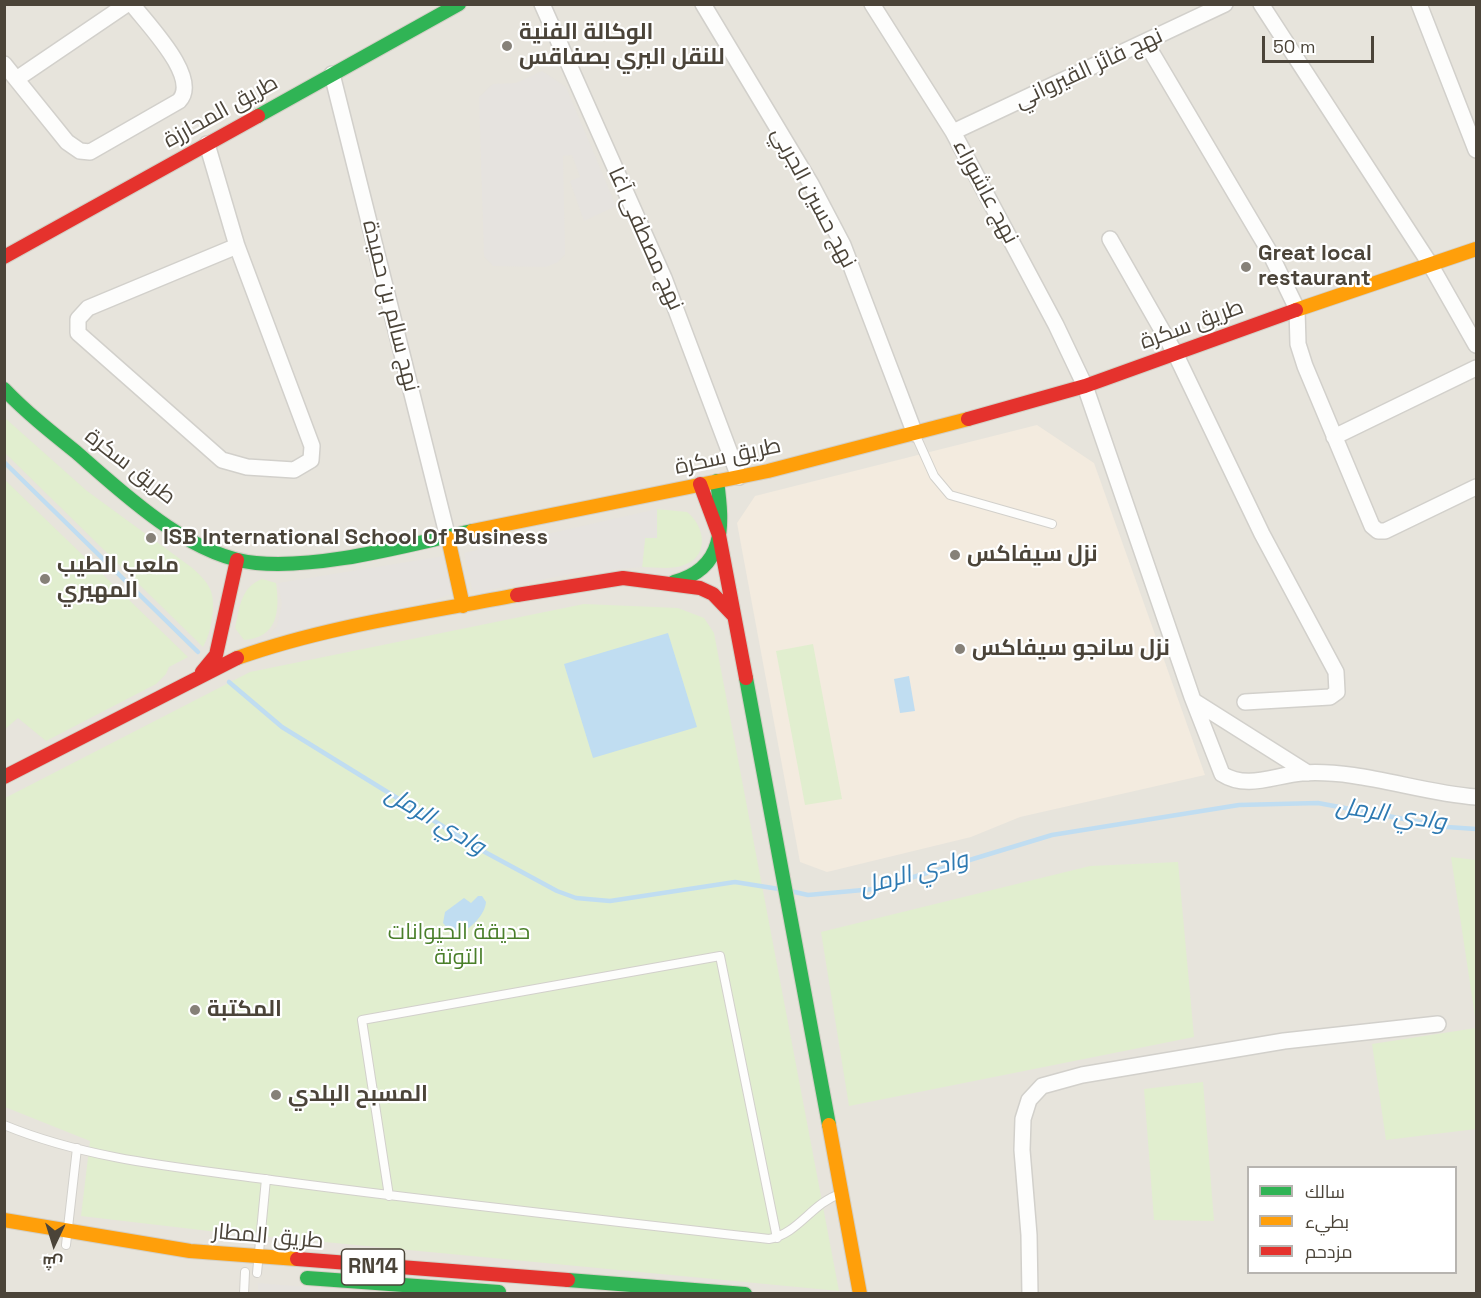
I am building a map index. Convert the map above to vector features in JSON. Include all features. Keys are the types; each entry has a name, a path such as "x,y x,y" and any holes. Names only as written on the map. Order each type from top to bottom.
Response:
{"main road":[{"name":"طريق المحارزة","path":"4,257 459,4"},
{"name":"طريق سكرة","path":"4,389 10,398 150,512 207,548 237,560 278,564 316,562 448,538 768,471 915,435 1085,386 1298,309 1476,249"},
{"path":"715,513 736,487 768,471"},
{"path":"717,481 715,513 860,1293"},
{"path":"700,484 715,513"},
{"path":"652,494 682,494 715,513"},
{"path":"670,582 685,580 698,574 708,563 719,535"},
{"path":"448,538 463,606"},
{"path":"200,675 216,655 237,560"},
{"path":"4,777 250,651 298,638 570,585 623,578 670,582 700,588 713,594 734,616"},
{"path":"222,629 234,645 250,651"},
{"name":"طريق المطار","path":"4,1220 63,1242"},
{"name":"طريق المطار","path":"4,1234 63,1242 671,1291 745,1293"},
{"name":"طريق المطار","path":"153,1260 198,1266"},
{"name":"طريق المطار","path":"292,1276 408,1290 516,1293"}],"street":[{"path":"18,78 127,4"},
{"path":"4,63 67,142 87,153 179,101 185,90 182,72 132,4"},
{"name":"نهج مصطفى آغا","path":"542,4 664,278 739,477"},
{"name":"نهج حسين الجربي","path":"704,4 811,184 843,245 915,435"},
{"name":"نهج عاشوراء","path":"872,4 953,132 1056,325 1085,386 1194,701 1222,774 1232,781 1251,783 1308,773"},
{"name":"نهج فائز القيرواني","path":"953,132 1225,4"},
{"path":"1261,4 1430,264 1476,345"},
{"path":"1419,4 1476,150"},
{"path":"1146,43 1269,251 1298,309 1298,344 1372,526 1378,531 1385,531 1476,487"},
{"name":"نهج سالم بن حميدة","path":"332,74 448,538"},
{"path":"207,144 237,246 312,446 311,460 294,470 247,467 222,460 78,333 78,320 88,308 237,246"},
{"path":"1110,239 1175,353 1262,534 1336,672 1337,692 1330,697 1245,702"},
{"path":"1334,437 1476,368"},
{"path":"1194,701 1308,773 1347,776 1443,795 1476,797"},
{"path":"1030,1293 1029,1235 1022,1150 1023,1119 1029,1100 1042,1086 1082,1075 1284,1041 1438,1024"}],"lane":[{"path":"915,435 934,476 950,495 1053,524"},
{"path":"389,1196 362,1020 720,956 777,1238"},
{"path":"4,1125 43,1139 109,1157 389,1196 769,1239 777,1238 790,1230 822,1202 841,1194"},
{"path":"63,1242 77,1148"},
{"path":"244,1293 258,1257 266,1179"}],"shaded area":[{"path":"5,5 1476,5 1476,1293 5,1294"},
{"path":"542,71 566,87 616,206 584,221 570,181 580,177 572,155 563,156 565,254 558,262 546,267 493,266 484,256 479,97 493,84 516,83"},
{"name":"نزل سانجو سيفاكس","path":"1037,425 1094,463 1205,775 1020,817 971,837 827,872 800,862 737,523 755,496"},
{"path":"657,509 657,538 645,538 642,567 576,573 473,593 464,553"},
{"path":"444,556 452,594 431,601 269,636 277,626 282,604 278,583"},
{"path":"258,1283 330,1289 330,1293 258,1294"}],"green space":[{"path":"5,418 87,491 191,567 204,580 212,595 213,610 211,627 203,647 5,453"},
{"name":"ملعب الطيب المهيري","path":"4,479 188,657 169,667 166,674 156,684 46,741 18,718 5,729"},
{"path":"657,509 687,512 698,525 702,540 701,548 692,561 674,567 642,567 645,538 657,537"},
{"path":"262,579 276,583 277,612 270,628 264,634 244,640 235,628 242,599 249,588"},
{"name":"حديقة الحيوانات التوتة","path":"584,604 678,608 704,618 714,633 839,1291 209,1231 81,1216 90,1141 5,1107 5,798 250,672"},
{"path":"813,644 842,799 805,805 776,651"},
{"path":"1451,857 1476,860 1476,1023"},
{"path":"1178,862 1194,1037 849,1106 821,932 1090,866"},
{"path":"1476,1028 1476,1129 1386,1140 1372,1044"},
{"path":"1203,1082 1214,1221 1154,1220 1144,1089"}],"water":[{"path":"668,633 697,727 593,758 564,664"},
{"path":"909,676 915,711 900,713 894,679"},
{"path":"478,896 482,896 486,902 478,919 463,932 450,931 443,923 445,912 464,898 471,903"}],"waterway":[{"name":"وادي الرمل","path":"4,462 198,652"},
{"name":"وادي الرمل","path":"229,682 282,727 483,851 557,891 576,898 610,901 735,882 779,889"},
{"name":"وادي الرمل","path":"790,891 808,895 874,889 1052,835 1239,805 1318,803 1447,827 1476,829"}],"traffic: fast":[{"path":"258,116 459,4"},
{"path":"4,389 39,422 159,521 207,549 231,558 256,563 282,564 337,559 472,531"},
{"path":"674,582 704,567 712,556 720,529 717,481"},
{"path":"746,678 829,1125"},
{"path":"307,1278 499,1292"},
{"path":"568,1280 745,1294"}],"traffic: slow":[{"path":"1296,310 1476,249"},
{"path":"472,531 768,471 968,419"},
{"path":"448,538 463,606"},
{"path":"237,658 341,629 517,595"},
{"path":"829,1125 860,1294"},
{"path":"4,1220 190,1251 297,1259"}],"traffic: jam":[{"path":"4,257 258,116"},
{"path":"968,419 1085,386 1296,310"},
{"path":"700,484 719,535 746,678"},
{"path":"202,672 216,655 237,560"},
{"path":"517,595 623,578 700,588 713,594 734,616"},
{"path":"4,777 237,658"},
{"path":"297,1259 568,1280"}],"place":[{"name":"الوكالة الفنية للنقل البري بصفاقس","path":"507,46"},
{"name":"Great local restaurant","path":"1246,267"},
{"name":"ISB International School Of Business","path":"151,538"},
{"name":"نزل سيفاكس","path":"955,555"},
{"name":"ملعب الطيب المهيري","path":"45,579"},
{"name":"نزل سانجو سيفاكس","path":"960,649"},
{"name":"المكتبة","path":"195,1010"},
{"name":"المسبح البلدي","path":"276,1095"}]}
